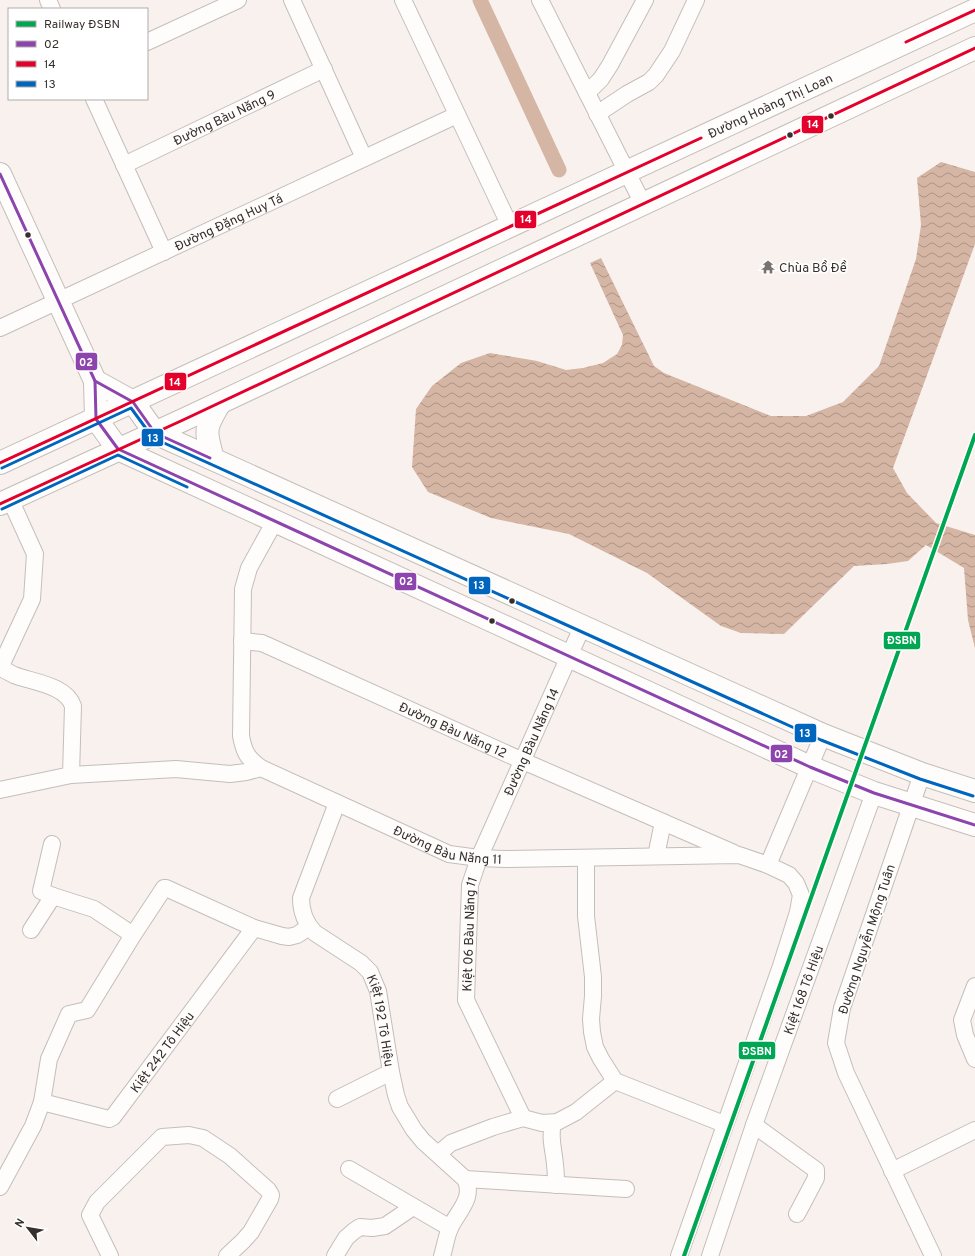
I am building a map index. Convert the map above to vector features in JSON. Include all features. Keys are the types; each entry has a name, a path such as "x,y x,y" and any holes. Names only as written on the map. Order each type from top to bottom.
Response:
{"street":[{"path":"148,42 238,0"},
{"path":"292,0 364,158"},
{"path":"403,0 510,226"},
{"path":"540,0 643,204"},
{"path":"587,92 601,79 610,65 645,0"},
{"path":"597,114 627,94 649,82 656,74 672,50 693,2"},
{"name":"Đường Hoàng Thị Loan","path":"0,463 975,10"},
{"path":"71,775 73,706 71,700 65,694 49,686 13,675 0,668 32,599 35,554 5,501 220,403 975,48"},
{"name":"Đường Bàu Năng 9","path":"124,164 324,69"},
{"path":"94,100 164,252"},
{"name":"Đường Đặng Huy Tá","path":"0,328 457,115"},
{"path":"0,174 95,381 96,419 118,449 810,767 874,793 975,825"},
{"path":"95,381 133,402 155,433 823,735 922,774 975,791"},
{"path":"213,459 207,430 210,420 220,403"},
{"name":"Đường Bàu Năng 11","path":"275,520 249,568 243,589 241,736 243,748 250,760 261,768 449,854 479,858 586,858 739,855 768,865 789,875 796,883 801,895 798,912 781,966 724,1124 679,1256"},
{"name":"Đường Bàu Năng 14","path":"479,858 583,626"},
{"name":"Đường Bàu Năng 12","path":"242,641 262,643 523,761 739,855"},
{"path":"768,865 823,735"},
{"path":"0,790 71,775 176,769 230,774 261,768"},
{"name":"Đường Nguyễn Mộng Tuân","path":"922,774 842,1008 836,1043 846,1072 933,1256"},
{"name":"Kiệt 168 Tô Hiệu","path":"710,1256 754,1125 874,793"},
{"path":"0,1186 32,1126 42,1102 49,1058 69,1014 88,1010 133,935 164,888 254,928 289,937 297,935 308,927 301,908 302,898 338,803"},
{"path":"656,856 664,822"},
{"path":"52,844 41,891 94,909 133,935"},
{"name":"Kiệt 06 Bàu Năng 11","path":"479,858 470,886 466,1000 523,1118"},
{"path":"586,858 586,916 593,977 593,996 590,1019 595,1047 615,1081 724,1124"},
{"path":"31,930 53,896"},
{"name":"Kiệt 192 Tô Hiệu","path":"308,927 315,934 361,963 373,975 378,991 391,1072 400,1107 414,1130 423,1141 465,1179"},
{"name":"Kiệt 242 Tô Hiệu","path":"42,1102 109,1119 113,1117 254,928"},
{"path":"975,986 962,1020 965,1035 975,1059"},
{"path":"337,1099 391,1072"},
{"path":"438,1154 451,1143 493,1127 523,1118 542,1124 557,1122 576,1112 615,1081"},
{"path":"553,1123 551,1136 556,1185"},
{"path":"754,1125 816,1170 816,1178 797,1214"},
{"path":"892,1171 975,1130"},
{"path":"110,1256 90,1215 97,1202 162,1137 189,1135 203,1138 230,1156 268,1190 271,1195 251,1232 227,1256"},
{"path":"349,1170 450,1228"},
{"path":"442,1256 450,1228 466,1200 468,1189 465,1179 626,1189"},
{"path":"335,1256 346,1238 360,1227 372,1228 385,1226 413,1207"}],"water":[{"path":"941,162 975,172 975,244 893,468 907,493 936,523 975,535 975,648 968,620 964,568 926,545 908,561 854,566 784,634 741,633 721,626 647,573 569,534 491,518 428,492 412,467 416,409 432,386 461,363 490,353 537,361 566,370 603,363 617,354 622,345 623,335 590,263 601,258 654,366 664,373 771,416 806,416 843,402 879,366 916,259 921,225 917,178"}],"waterway":[{"path":"480,0 559,170"}],"rail line":[{"name":"ĐSBN","path":"684,1256 975,435"}],"transit line":[{"name":"14","path":"906,42 975,10"},
{"name":"14","path":"0,504 183,420 975,48"},
{"name":"14","path":"0,463 701,138"},
{"name":"02","path":"0,174 95,381 96,419 118,449 810,767 874,793 975,825"},
{"name":"02","path":"95,381 133,402 155,433 210,458"},
{"name":"13","path":"2,468 131,408 153,438 821,740 920,779 973,796"},
{"name":"13","path":"2,509 118,455 187,487"}],"place":[{"name":"Chùa Bồ Đề","path":"768,267"}]}
